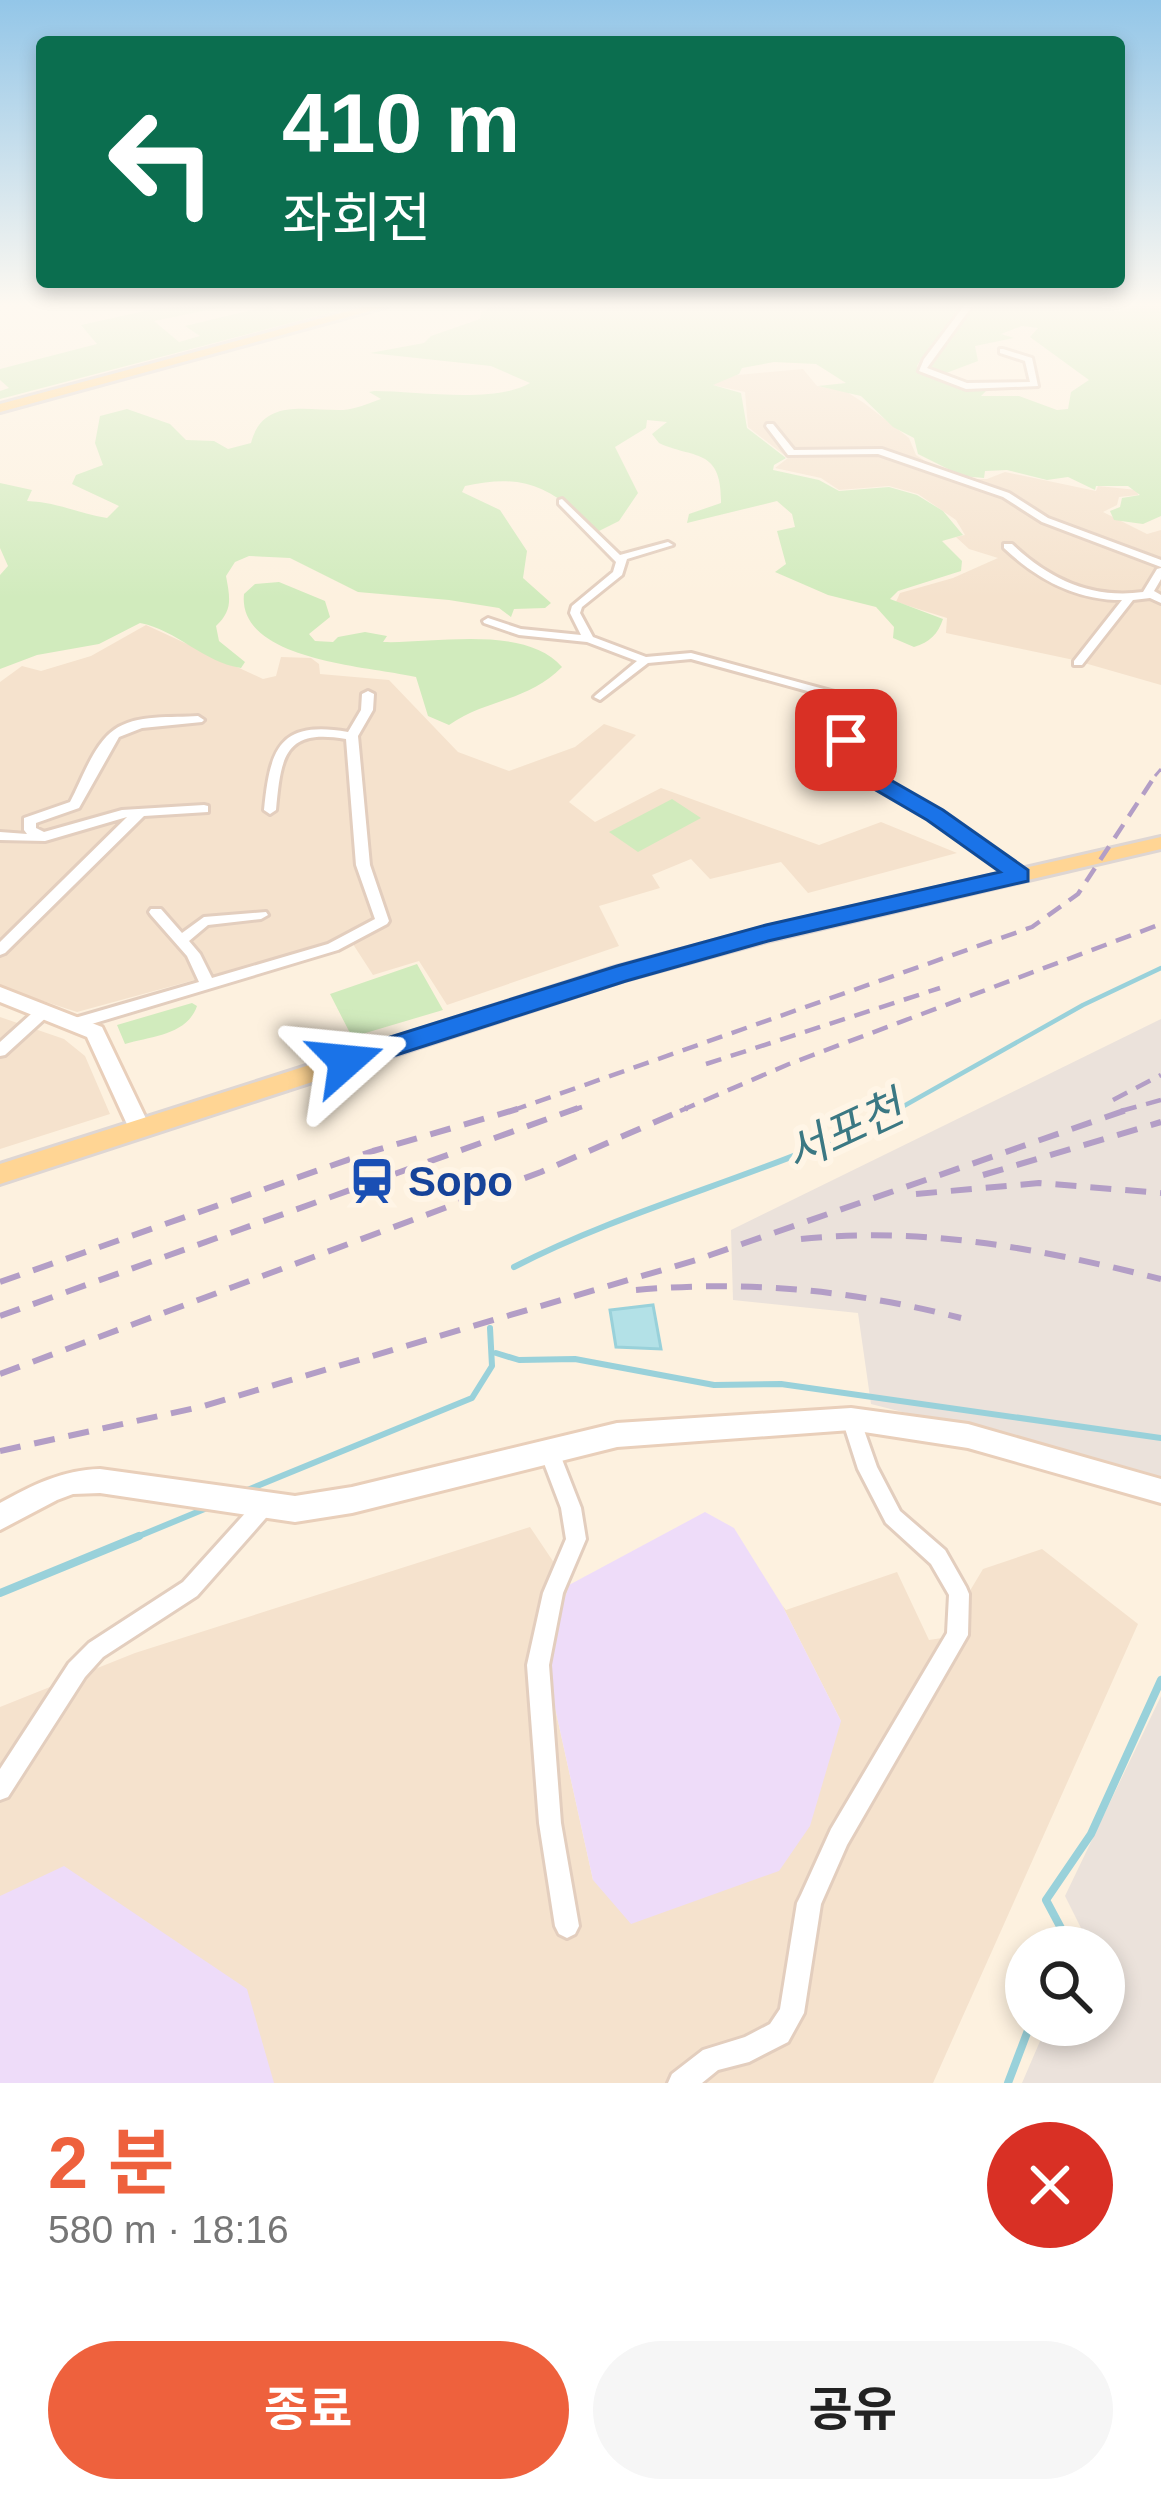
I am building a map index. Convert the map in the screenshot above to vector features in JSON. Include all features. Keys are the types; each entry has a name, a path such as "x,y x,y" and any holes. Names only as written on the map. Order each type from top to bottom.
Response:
{"main road":[{"path":"0,1174 617,974 766,934 1161,843"}],"street":[{"path":"770,426 791,453 880,451 1006,495 1045,520 1161,567 1155,597 1102,599 1036,572 1007,546"},
{"path":"562,502 620,560"},
{"path":"620,560 642,549 668,545"},
{"path":"589,639 575,609 618,573 620,560"},
{"path":"1078,662 1128,600"},
{"path":"488,620 519,632 589,639 645,660 691,656 842,696 856,715 846,740 852,759 865,775 935,815 1020,875"},
{"path":"600,697 645,660"},
{"path":"80,1022 333,947 382,921 363,865 352,736 367,710 368,694"},
{"path":"45,836 30,830 29,821 77,802 118,729 198,720"},
{"path":"270,810 275,758 281,748 322,733 352,736"},
{"path":"0,836 45,836 105,817 204,809"},
{"path":"0,950 140,812"},
{"path":"156,912 182,940 208,985"},
{"path":"182,940 204,921 261,915"},
{"path":"0,994 80,1022 95,1032 139,1127"},
{"path":"0,1051 45,1010"},
{"path":"681,2083 712,2059 749,2049 779,2033 792,2013 808,1904 839,1837 957,1635 958,1594 938,1557 893,1517 868,1469 851,1419"},
{"path":"0,1517 73,1482 100,1480 295,1509 352,1500 617,1435 851,1419 968,1436 1161,1491"},
{"path":"549,1450 571,1508 576,1539 553,1593 538,1665 550,1823 567,1926"},
{"path":"0,1789 76,1670 96,1650 133,1631 190,1589 257,1504"}],"shaded area":[{"path":"746,403 864,403 909,438 916,455 965,479 987,479 1005,472 1096,491 1098,486 1137,490 1138,495 1119,497 1117,505 1103,512 1147,534 1161,530 1161,685 1074,660 946,633 947,618 896,602 900,593 953,578 998,558 969,549 956,537 965,535 956,520 918,494 889,486 839,490 821,478 775,468 788,458 748,427"},
{"path":"146,625 263,679 276,676 281,657 311,658 319,664 320,674 389,680 458,752 509,771 575,747 604,724 636,735 569,802 595,822 661,788 819,845 881,822 957,853 808,893 781,862 710,879 691,859 652,875 660,888 599,906 619,946 447,1005 419,961 373,975 349,938 77,1012 0,987 0,682 22,666 41,671 91,656"},
{"path":"0,1017 64,1039 85,1056 110,1114 0,1149"},
{"path":"1161,1019 1161,1478 871,1404 858,1313 733,1300 731,1230"},
{"path":"705,1512 734,1528 782,1605 841,1721 810,1826 779,1871 631,1924 593,1880 546,1667 550,1643 569,1585"},
{"path":"530,1527 569,1585 546,1667 593,1880 841,1721 782,1605 786,1610 897,1572 929,1640 968,1634 971,1589 983,1569 1042,1549 1138,1624 933,2083 0,2083 0,1707 135,1653"},
{"path":"1161,1696 1161,2083 1022,2083 1038,2046 1125,2046 1125,1926 1080,1926 1065,1896"},
{"path":"64,1866 247,1989 274,2083 0,2083 0,1896"}],"green space":[{"path":"367,403 743,403 747,428 786,458 773,470 819,480 839,491 889,487 917,495 943,511 963,535 942,541 962,561 961,571 898,591 890,599 943,619 925,643 914,647 893,638 894,627 876,607 828,595 775,572 786,564 777,531 795,527 792,514 777,501 687,523 689,514 721,503 717,472 703,458 659,443 652,434 667,422 647,420 646,428 615,447 638,493 619,521 597,532 567,505 538,488 506,481 465,486 462,492 500,510 527,551 523,578 551,603 545,608 514,609 511,617 499,608 358,592 290,558 249,556 235,562 226,576 229,603 216,626 219,641 245,662 241,668 140,623 99,644 37,655 0,669 0,575 8,566 0,548 0,483 32,490 27,501 107,518 119,506 72,484 76,475 103,465 95,443 100,416 127,409 170,424 186,440 214,441 228,449 251,443 257,428 276,413 348,409"},
{"path":"868,403 1039,403 1057,410 1068,409 1069,403 1161,403 1161,516 1143,524 1114,520 1110,511 1120,507 1122,498 1140,495 1128,486 1096,486 1095,490 1068,477 1047,480 1007,470 985,471 984,478 962,476 918,454 914,438 893,427"},
{"path":"279,582 325,601 330,617 309,634 315,641 333,642 365,632 387,636 383,642 502,641 546,654 562,667 535,687 449,725 428,716 416,677 310,656 261,634 247,616 244,594 255,584"},
{"path":"672,799 701,818 638,852 609,832"},
{"path":"417,964 443,1010 352,1037 330,994"},
{"path":"192,1003 197,1006 192,1016 177,1029 125,1044 117,1025"}],"water":[{"path":"653,1305 661,1349 616,1347 610,1310"}],"waterway":[{"name":"서포천","path":"895,1111 1083,1005 1161,968"},
{"name":"서포천","path":"514,1267 900,1108"},
{"name":"서포천","path":"245,1491 472,1398 492,1366 490,1328"},
{"path":"496,1353 519,1360 575,1359 714,1385 781,1384 1161,1438"},
{"name":"서포천","path":"132,1539 207,1508"},
{"name":"서포천","path":"0,1593 139,1536"},
{"path":"1060,1926 1046,1900 1091,1834 1161,1680"},
{"path":"1008,2083 1022,2046"}],"railway":[{"path":"1155,776 1161,769"},
{"path":"513,1110 1032,927 1078,894 1155,776"},
{"path":"680,1111 789,1064 1161,924"},
{"path":"706,1064 940,988"},
{"path":"1113,1100 1161,1075"},
{"path":"1121,1111 1161,1100"},
{"path":"570,1111 582,1107"},
{"path":"513,1110 521,1108"},
{"path":"0,1316 578,1108"},
{"path":"0,1374 541,1172 687,1108"},
{"path":"0,1451 200,1407 696,1260 1132,1108"},
{"path":"0,1282 373,1151 513,1110"},
{"path":"983,1175 1161,1122"},
{"path":"916,1194 1039,1183 1161,1193"},
{"path":"801,1239 938,1238 1072,1258 1161,1279"},
{"path":"636,1290 719,1286 800,1290 880,1300 961,1318"}],"place":[{"name":"Sopo","path":"372,1181"}],"route":[{"path":"346,1061 617,974 1020,875 935,815 865,775 852,759 846,740"}]}
